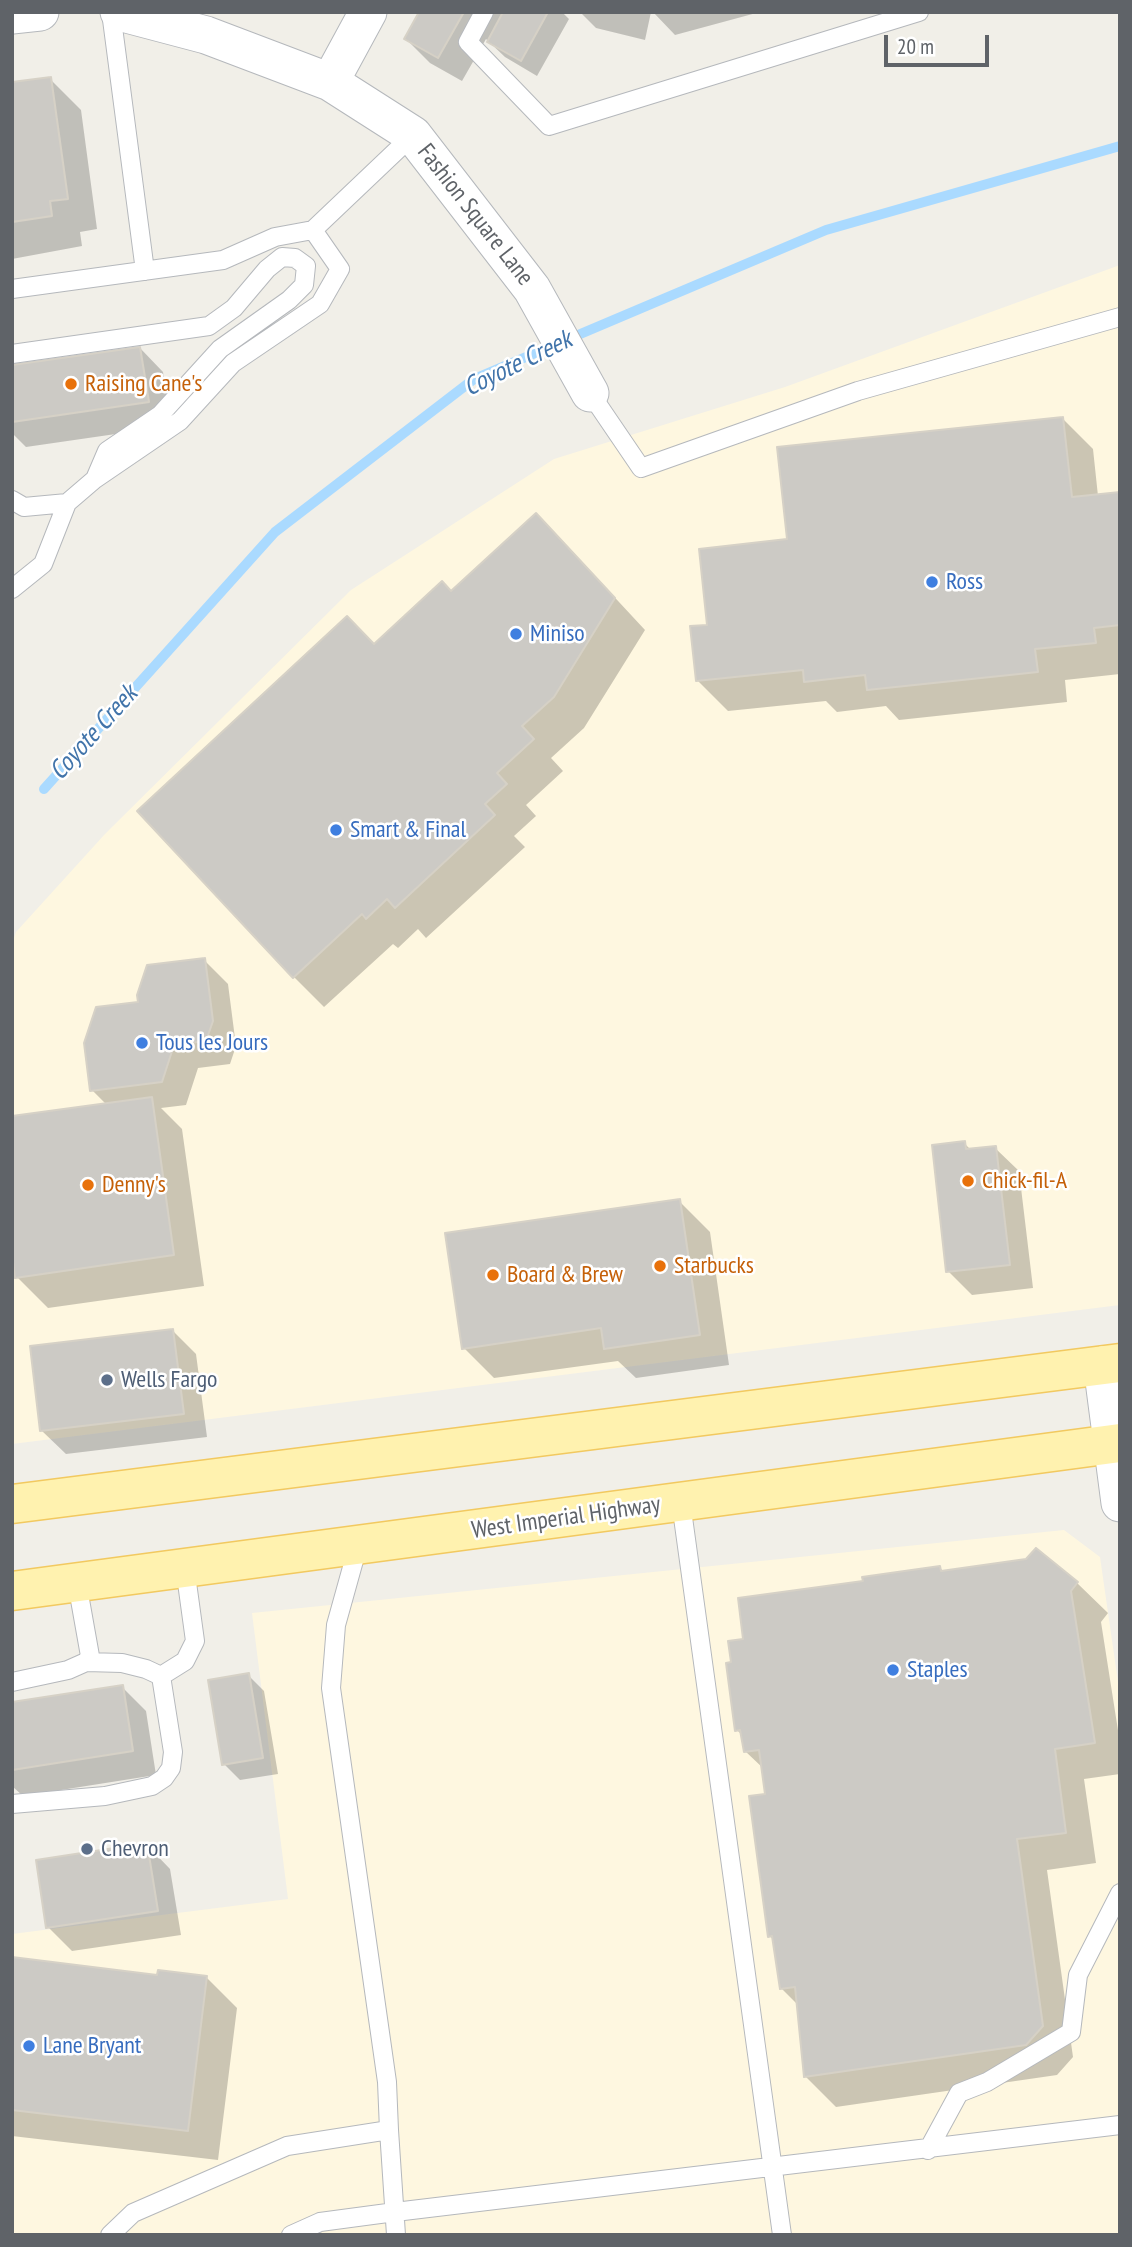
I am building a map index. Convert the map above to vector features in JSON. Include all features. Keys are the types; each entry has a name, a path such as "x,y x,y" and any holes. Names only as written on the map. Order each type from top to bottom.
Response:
{"main road":[{"path":"12,1504 1111,1364"},
{"name":"West Imperial Highway","path":"12,1591 1116,1443"}],"street":[{"path":"12,15 40,12"},
{"name":"Fashion Square Lane","path":"119,12 206,35 330,82 413,135 532,289 590,393"},
{"path":"330,82 368,12"},
{"path":"1111,1364 1120,1503"}],"lane":[{"path":"111,12 145,271"},
{"path":"484,12 468,42 549,125 919,12"},
{"path":"12,289 223,261 275,237 313,230 413,135"},
{"path":"12,589 43,564 67,503 95,479 180,421 233,363 320,304 340,269 313,230"},
{"path":"12,354 209,326 234,308 267,269 282,257 295,258 306,266 304,285 289,300 220,349 160,415 107,451 95,479"},
{"path":"590,393 641,468 858,391 1120,317"},
{"path":"18,503 67,503"},
{"path":"681,1503 782,2235"},
{"path":"358,1546 336,1625 331,1688 387,2082 396,2235"},
{"path":"161,1676 185,1661 195,1641 185,1568"},
{"path":"77,1583 90,1656 86,1662"},
{"path":"12,1682 68,1670 86,1662 122,1663 161,1676"},
{"path":"12,1804 105,1796 152,1786 164,1778 171,1768 173,1752 161,1676"},
{"path":"928,2150 959,2093 987,2082 1071,2032 1077,1975 1120,1893"},
{"path":"291,2235 320,2222 395,2212 1120,2125"},
{"path":"110,2235 133,2213 287,2146 389,2130"}],"shaded area":[{"path":"1120,265 1120,1305 12,1444 12,944 16,932 105,834 351,590 554,459 785,387"},
{"path":"1064,1530 1100,1557 1120,1696 1120,2235 12,2235 12,1934 288,1899 252,1613"}],"building":[{"path":"419,12 464,12 438,58 404,39"},
{"path":"503,12 548,12 521,61 487,42"},
{"path":"51,77 68,199 50,201 52,216 12,222 12,82"},
{"path":"140,347 149,402 12,422 12,365"},
{"path":"1063,417 1072,497 1120,492 1120,625 1094,628 1096,643 1035,649 1038,672 867,690 865,675 804,682 803,670 696,681 690,626 707,625 699,549 787,539 777,447"},
{"path":"536,513 615,598 554,697 522,726 534,739 497,773 507,784 485,804 495,815 395,908 387,899 366,919 362,914 293,978 137,811 347,616 374,644 442,581 451,591"},
{"path":"205,958 213,1021 206,1041 174,1045 162,1082 90,1091 84,1043 96,1007 138,1002 137,995 147,965"},
{"name":"Denny's","path":"152,1097 174,1255 15,1278 12,1254 12,1116"},
{"name":"Chick-fil-A","path":"965,1141 966,1149 996,1146 1010,1265 946,1272 932,1145"},
{"path":"680,1199 700,1335 604,1349 601,1328 462,1349 445,1233"},
{"name":"Wells Fargo","path":"173,1329 184,1414 40,1431 30,1346"},
{"path":"1036,1548 1078,1582 1071,1591 1095,1743 1055,1749 1066,1833 1017,1839 1043,2026 1026,2045 804,2077 795,1987 780,1989 772,1936 768,1937 749,1796 765,1794 759,1750 744,1752 740,1730 735,1731 726,1663 731,1662 728,1641 743,1639 738,1598 863,1581 862,1577 940,1566 941,1571 1026,1559"},
{"path":"249,1673 263,1758 222,1765 208,1680"},
{"path":"123,1685 133,1751 12,1770 12,1702"},
{"path":"147,1843 158,1911 46,1928 36,1860"},
{"path":"12,1957 157,1975 158,1970 207,1976 188,2131 12,2110"}],"waterway":[{"name":"Coyote Creek","path":"44,789 275,532 474,379 826,230 1120,146"}],"place":[{"name":"Raising Cane's","path":"71,384"},
{"name":"Ross","path":"932,582"},
{"name":"Miniso","path":"516,634"},
{"name":"Smart & Final","path":"336,830"},
{"name":"Tous les Jours","path":"142,1043"},
{"name":"Chick-fil-A","path":"968,1181"},
{"name":"Denny's","path":"88,1185"},
{"name":"Starbucks","path":"660,1266"},
{"name":"Board & Brew","path":"493,1275"},
{"name":"Wells Fargo","path":"107,1380"},
{"name":"Staples","path":"893,1670"},
{"name":"Chevron","path":"87,1849"},
{"name":"Lane Bryant","path":"29,2046"}]}
